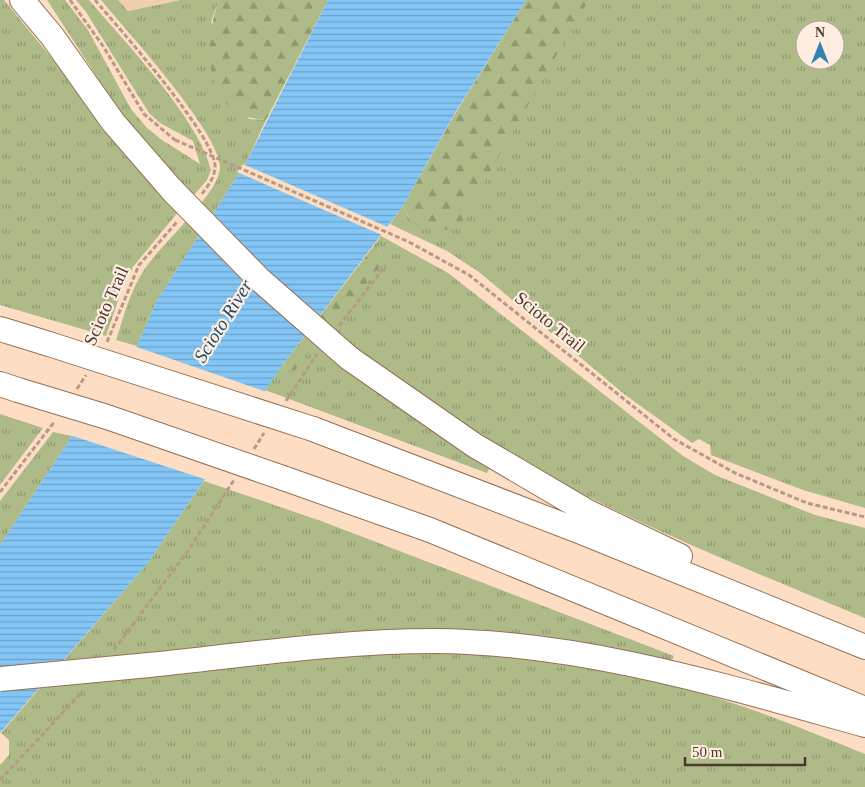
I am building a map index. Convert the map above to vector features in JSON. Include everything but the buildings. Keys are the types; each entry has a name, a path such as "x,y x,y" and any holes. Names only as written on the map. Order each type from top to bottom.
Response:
{"highway":[{"path":"22,0 52,36 113,122 172,190 259,278 348,358 474,446 588,512 865,645"},
{"path":"0,330 49,344 313,430 579,531 865,645"},
{"path":"9,387 107,417 430,530 865,709"},
{"path":"0,680 359,643 437,641 520,646 621,662 706,681 865,725"}],"path":[{"name":"Scioto Trail","path":"70,0 102,46 144,114 175,140 409,242 469,275 674,439 735,473 807,503 865,517"},
{"path":"95,0 159,74 208,145 215,167 210,184 197,198"},
{"name":"Scioto Trail","path":"105,346 139,265 178,220"},
{"path":"334,333 386,265"},
{"path":"284,404 322,348"},
{"name":"Scioto Trail","path":"73,395 89,370"},
{"path":"0,492 57,419"},
{"path":"251,454 267,429"},
{"path":"111,653 187,552 235,478"},
{"path":"0,780 88,684"}],"shaded area":[{"path":"118,0 181,0 128,11"}],"green space":[{"path":"0,0 4,0 178,212 133,267 123,286 106,336 0,305"},
{"path":"47,0 65,0 88,30 131,109 147,128 200,164 193,141 160,123 149,113 86,12 76,0 89,0 159,81 192,128 204,150 211,170 207,180 194,195 133,128 112,100"},
{"path":"101,0 118,0 128,11 181,0 219,0 211,22 249,119 266,120 246,163 156,302 137,346 116,340 135,286 152,260 200,205 217,179 220,168 216,152 206,132 190,108 150,57"},
{"path":"219,0 328,0 266,120 245,116 230,106 219,93 212,76 210,38"},
{"path":"526,0 590,0 581,12 460,225 439,232 410,220 403,206 455,114"},
{"path":"590,0 865,0 865,508 803,490 711,455 710,445 699,439 692,443 624,394 479,272 447,251 390,224 403,206 410,220"},
{"path":"381,236 448,273 683,456 715,475 815,515 865,528 865,618 688,544 559,482 517,459 454,420 355,346 340,364 490,467 487,473 265,390 284,363 286,371 296,368 382,256 376,243"},
{"path":"376,243 382,256 377,271 330,324 296,369 286,371 284,363"},
{"path":"0,414 43,428 0,485"},
{"path":"53,432 72,436 0,545 0,501"},
{"path":"204,481 321,521 674,656 670,665 529,640 364,654 448,652 528,658 608,670 686,689 777,719 865,754 865,787 0,787 0,765 9,755 9,740 1,733 148,563"}],"water":[{"name":"Scioto River","path":"328,0 526,0 455,113 403,206 284,363 148,563 0,733 0,545 72,436 137,346 156,302 246,163"}],"pier":[{"path":"243,164 390,228 384,236 237,172"},
{"path":"134,346 267,392 207,480 70,435"}]}
